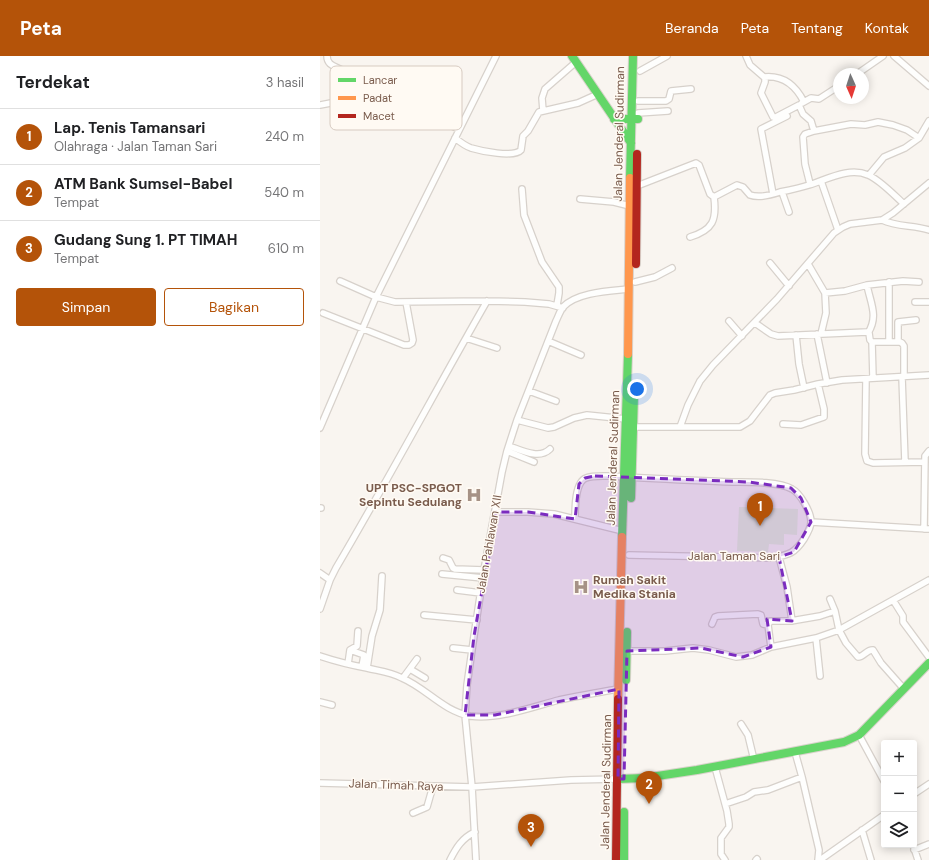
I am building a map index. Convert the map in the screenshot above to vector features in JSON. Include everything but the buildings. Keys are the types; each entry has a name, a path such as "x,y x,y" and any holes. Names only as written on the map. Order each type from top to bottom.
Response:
{"main road":[{"name":"Jalan Jenderal Sudirman","path":"616,860 627,651 629,555 626,419 629,289 632,250 631,143 636,117 633,56"},
{"name":"Jalan Jenderal Sudirman","path":"624,860 619,689 623,531 633,428 635,282 630,206 640,56"},
{"path":"574,59 631,143"},
{"path":"614,119 636,117"},
{"path":"621,779 644,778 715,767 844,742 859,735 929,663"}],"street":[{"path":"327,56 328,63 335,66"},
{"path":"462,121 496,56"},
{"path":"640,71 667,56"},
{"path":"746,56 750,66 764,77 765,82 761,93 775,120"},
{"path":"866,68 883,56"},
{"path":"894,56 929,86"},
{"path":"543,111 542,98 545,89 574,59"},
{"path":"764,77 770,76 779,78 790,84 800,92 804,102"},
{"path":"638,101 666,101 669,99 671,91 691,89"},
{"path":"773,194 760,131 762,128 811,98 818,99 833,90"},
{"path":"455,138 463,144 476,149 502,153 517,153 521,150 524,135 538,113 578,103 598,94"},
{"path":"320,105 330,103"},
{"path":"799,105 803,114 811,121 814,131"},
{"path":"636,117 668,111"},
{"path":"775,120 788,116"},
{"path":"810,184 803,136 814,131 851,124 867,125 878,122 907,130 919,138"},
{"path":"869,175 884,157 905,148 919,138 929,122"},
{"path":"320,428 323,414 376,297 458,130"},
{"path":"632,184 693,164 700,166 710,194 714,197 714,218 708,229 700,234 690,237"},
{"path":"714,197 738,184 751,196 773,194 847,173 856,172 869,175 904,204"},
{"path":"821,181 838,230"},
{"path":"882,220 929,183"},
{"path":"522,189 524,215 542,262 558,287 560,293 557,305"},
{"path":"782,192 789,212"},
{"path":"580,199 614,202 630,206"},
{"path":"680,427 691,398 700,381 789,286 838,230 850,224 882,220 894,224 929,230"},
{"path":"770,263 789,286"},
{"path":"808,264 825,293 826,313 819,334 827,383"},
{"path":"635,282 655,277 672,268"},
{"path":"340,280 376,297 395,302 526,302 557,305 563,308 571,301 584,296 629,289"},
{"path":"825,293 845,291 867,285 889,282 919,282"},
{"path":"889,282 889,342"},
{"path":"867,285 873,310 873,324 868,333 872,342 873,378"},
{"path":"320,609 330,580 488,301"},
{"path":"323,313 404,345 410,345 413,340 406,302"},
{"path":"914,302 929,302"},
{"name":"Jalan Pahlawan XII","path":"476,860 472,787 465,715 467,685 476,620 502,472 508,448 517,420 548,341 563,308"},
{"path":"898,341 898,322 916,320"},
{"path":"729,321 742,336"},
{"path":"755,323 778,336 868,333"},
{"path":"796,335 799,364 804,388"},
{"path":"466,338 497,348"},
{"path":"548,341 581,356"},
{"path":"872,342 898,341 904,346 903,377 905,462"},
{"path":"633,428 740,427 750,421 770,395 818,384 847,380 929,375"},
{"path":"866,379 866,460 873,463 925,462"},
{"path":"783,424 801,425 824,417 824,409 818,384"},
{"path":"529,391 556,401"},
{"path":"517,420 548,428 574,418 587,416 626,419"},
{"path":"508,448 538,454 547,452 550,449"},
{"path":"508,448 534,462"},
{"path":"575,519 578,486 581,481 595,476 749,482 783,486 791,488 801,498 810,515 811,522 927,529 925,455 929,451"},
{"path":"496,512 554,514 623,531"},
{"name":"Jalan Taman Sari","path":"629,555 779,557 789,555 794,552 807,534 811,522"},
{"path":"779,557 787,587 792,621"},
{"path":"443,558 449,560 455,569 484,570"},
{"path":"320,573 330,580"},
{"path":"442,574 483,578"},
{"path":"364,668 380,610 382,576"},
{"path":"627,651 701,648 736,657 752,655 771,647 816,638 839,630 929,580"},
{"path":"457,590 481,593"},
{"path":"830,599 839,630 846,643 858,657 870,650 874,650 881,663 904,688"},
{"path":"893,600 903,616 903,622 929,657"},
{"path":"771,647 768,625 769,621 792,621 820,616 834,611"},
{"path":"712,624 715,617 718,616 759,614 761,616 762,623 768,625"},
{"path":"424,615 476,620"},
{"path":"348,664 350,650 356,646 358,631"},
{"path":"816,638 820,676"},
{"path":"453,648 472,650"},
{"path":"350,650 364,655 364,668"},
{"path":"320,656 364,668 383,671 403,678 452,709 465,715 495,715 519,711 561,700 619,689"},
{"path":"403,678 417,659"},
{"path":"410,669 425,678"},
{"path":"320,702 332,705"},
{"path":"741,724 748,735 754,760"},
{"path":"859,735 881,776"},
{"path":"795,752 819,850 819,860"},
{"path":"715,767 729,825 722,835 720,844 721,854 725,860"},
{"path":"725,804 746,797 752,792 768,790 802,776"},
{"name":"Jalan Timah Raya","path":"320,783 472,787 578,779 621,779"},
{"path":"917,792 929,784"},
{"path":"413,812 426,807 433,786"},
{"path":"819,860 881,817"},
{"path":"862,830 871,860"},
{"path":"450,860 459,844 466,836 475,832"},
{"path":"917,846 929,844"},
{"path":"914,848 918,860"}],"highlighted area":[{"path":"595,476 749,482 791,488 801,498 811,522 794,552 779,557 792,621 767,619 771,647 743,657 701,648 627,651 624,779 618,779 619,689 495,715 465,715 474,636 496,512 528,512 575,519 579,484 585,478"}],"green space":[{"path":"739,507 798,509 797,535 784,534 784,545 769,544 768,552 737,551"}],"traffic: fast":[{"path":"572,56 631,143"},
{"path":"630,178 633,56"},
{"path":"614,119 638,119"},
{"path":"622,537 628,354"},
{"path":"631,498 634,396"},
{"path":"626,680 627,632"},
{"path":"618,779 644,778 697,770 844,742 859,735 929,663"},
{"path":"624,812 624,860"}],"traffic: slow":[{"path":"628,354 630,178"},
{"path":"618,699 622,537"}],"traffic: jam":[{"path":"636,264 637,154"},
{"path":"616,860 618,699"}],"place":[{"name":"UPT PSC-SPGOT Sepintu Sedulang","path":"474,495"},
{"name":"Lap. Tenis Tamansari","path":"760,526"},
{"name":"Rumah Sakit Medika Stania","path":"581,587"},
{"name":"ATM Bank Sumsel-Babel","path":"649,804"},
{"name":"Gudang Sung 1. PT TIMAH","path":"531,847"}]}
